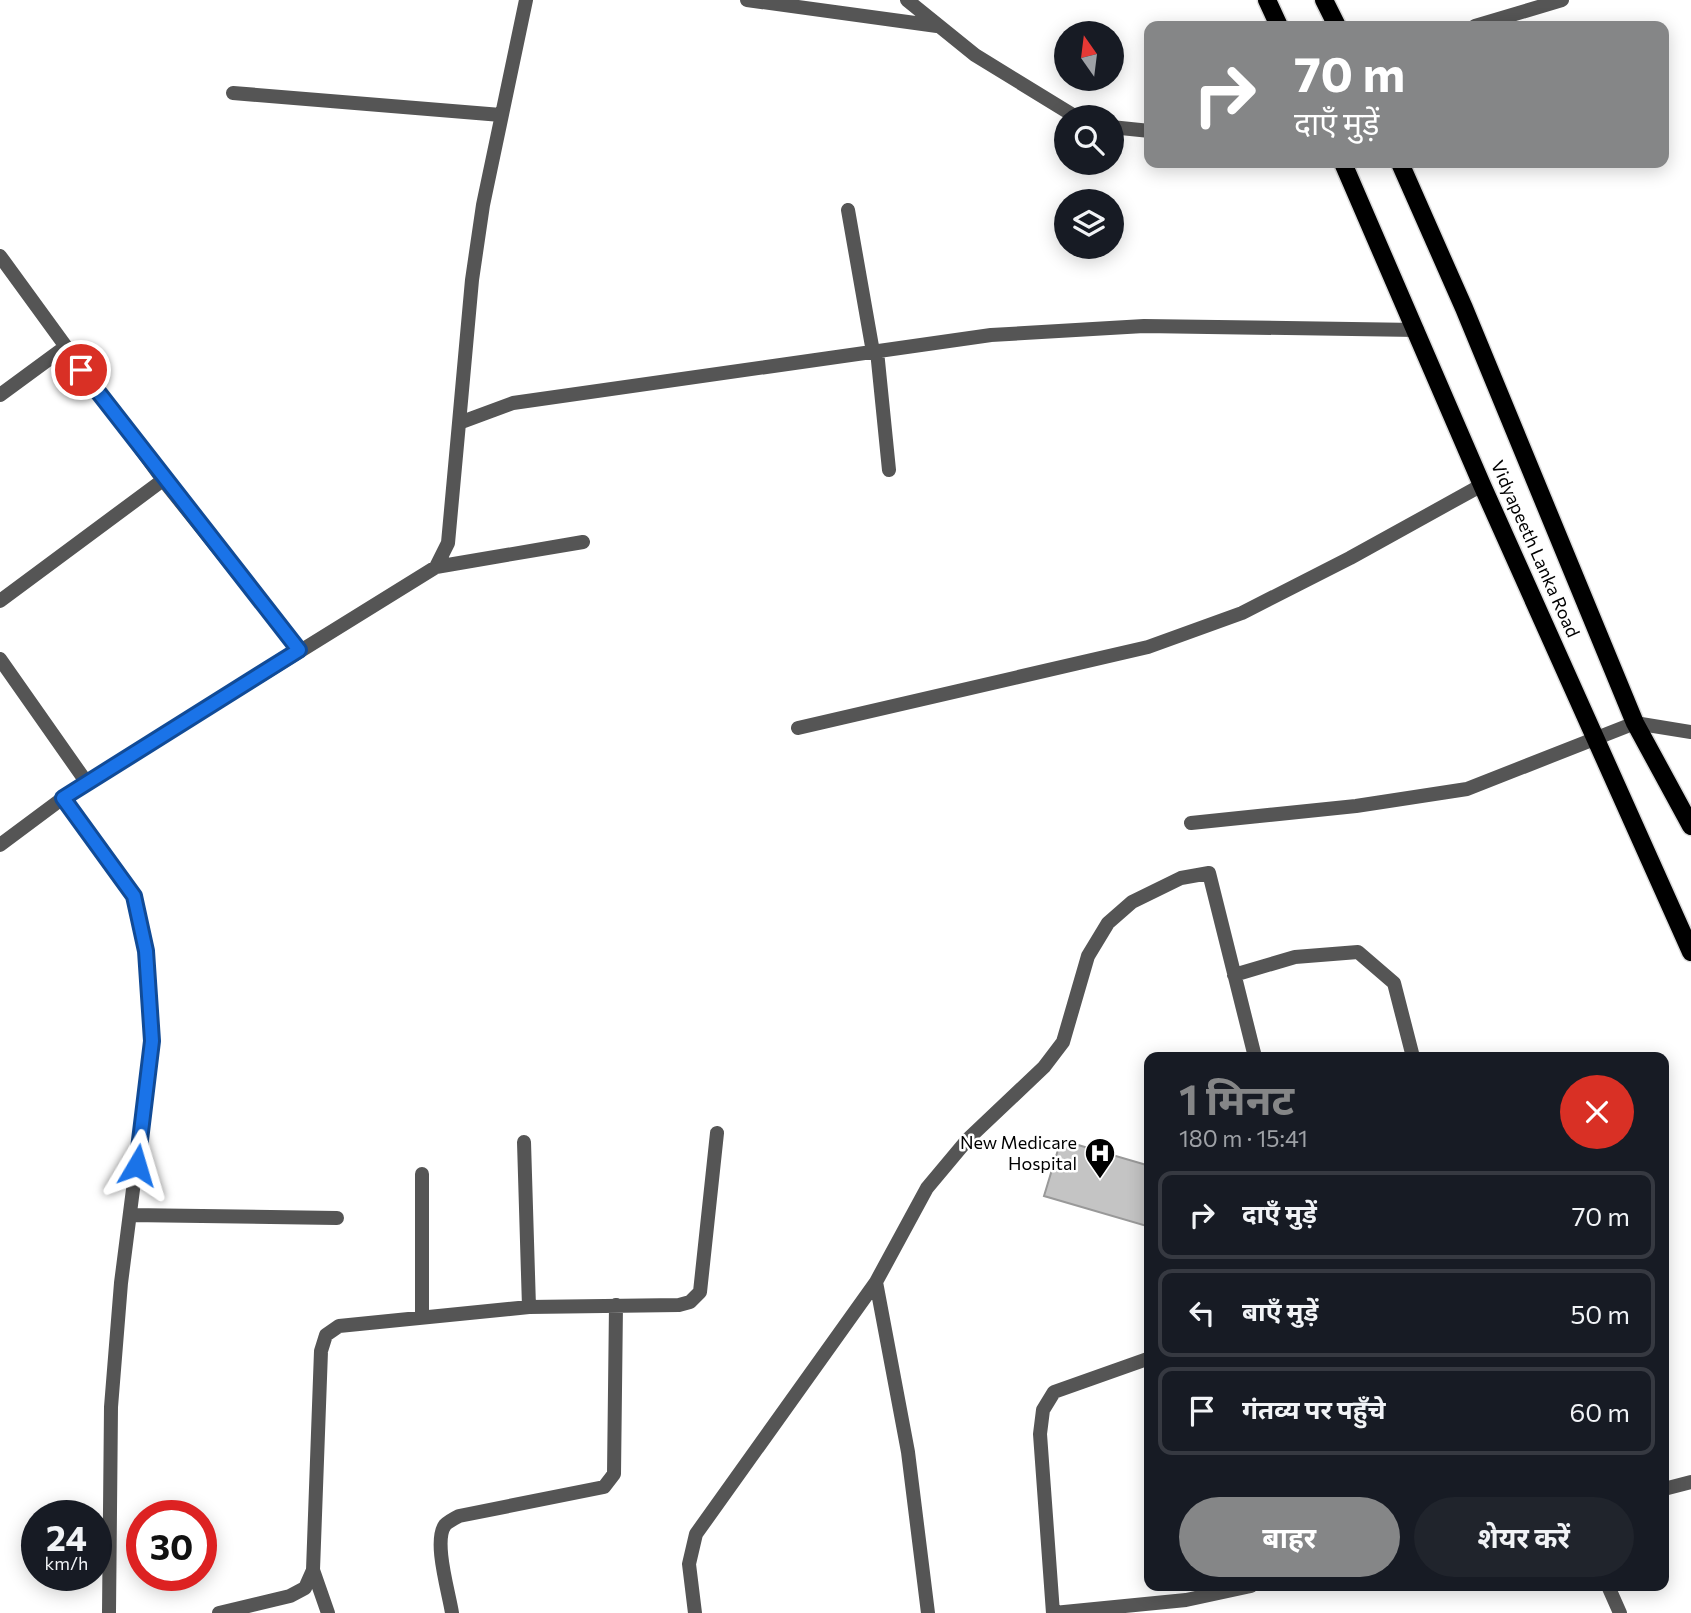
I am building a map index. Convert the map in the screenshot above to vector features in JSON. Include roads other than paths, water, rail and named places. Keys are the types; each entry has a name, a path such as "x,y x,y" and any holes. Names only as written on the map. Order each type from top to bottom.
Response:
{"main road":[{"path":"1267,0 1277,21"},
{"path":"1324,0 1334,21"},
{"name":"Vidyapeeth Lanka Road","path":"1345,168 1482,485 1691,952"},
{"name":"Vidyapeeth Lanka Road","path":"1402,168 1464,308 1634,723 1691,826"}],"street":[{"path":"436,567 448,543 471,279 501,115 526,0"},
{"path":"747,0 939,26"},
{"path":"907,0 975,55 1056,105"},
{"path":"1492,21 1562,0"},
{"path":"233,93 501,115"},
{"path":"1124,128 1144,130"},
{"path":"848,210 875,351 890,470"},
{"path":"0,256 64,348 163,480 299,650"},
{"path":"459,423 513,403 991,335 1144,326 1417,330"},
{"path":"0,394 64,348"},
{"path":"0,601 163,480"},
{"path":"798,729 1148,647 1241,613 1350,558 1482,485"},
{"path":"0,845 63,798 436,567 583,542"},
{"path":"0,659 87,783"},
{"path":"1191,823 1356,806 1467,789 1597,740 1634,723 1691,732"},
{"path":"63,798 134,896 146,951 152,1041 130,1216 111,1407 109,1613"},
{"path":"695,1613 691,1597 690,1564 696,1534 876,1282 927,1188 968,1139 1044,1067 1063,1042 1088,956 1108,923 1132,902 1181,878 1209,873 1254,1052"},
{"path":"1234,975 1295,957 1358,951 1394,983 1412,1052"},
{"path":"328,1613 313,1570 321,1351 326,1335 339,1326 422,1316 529,1307 679,1305 690,1302 700,1292 718,1133"},
{"path":"524,1142 529,1307"},
{"path":"422,1174 422,1316"},
{"path":"130,1216 337,1218"},
{"path":"876,1282 908,1452 928,1613"},
{"path":"452,1613 441,1550 441,1532 446,1522 459,1516 604,1487 614,1474 616,1306"},
{"path":"1144,1360 1054,1392 1043,1410 1040,1434 1054,1613 1186,1600 1228,1591"},
{"path":"1669,1488 1691,1482"},
{"path":"220,1613 290,1596 305,1588 313,1570"},
{"path":"1610,1591 1620,1613"}],"place":[{"name":"New Medicare Hospital","path":"1100,1180"}]}
